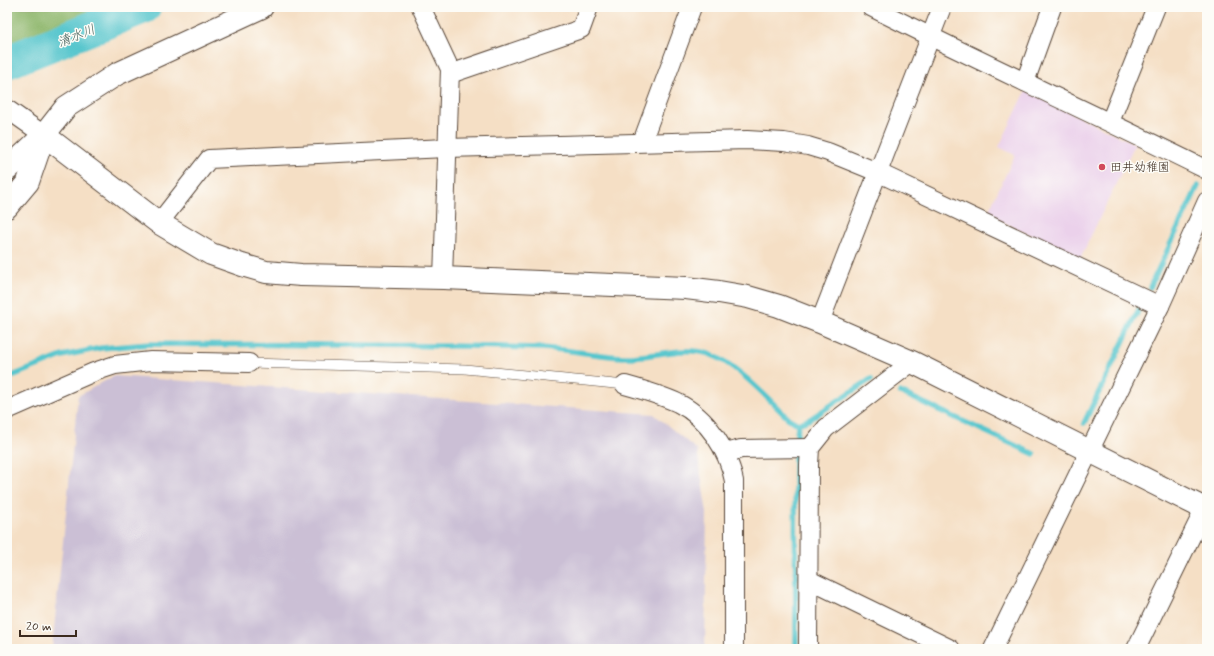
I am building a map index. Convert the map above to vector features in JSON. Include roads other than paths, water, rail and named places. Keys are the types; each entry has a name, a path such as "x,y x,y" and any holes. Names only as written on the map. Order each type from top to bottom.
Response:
{"street":[{"path":"7,170 44,135 66,107 117,74 262,7"},
{"path":"421,7 450,69 446,148 443,278"},
{"path":"450,74 581,29 589,7"},
{"path":"642,142 692,7"},
{"path":"871,7 1207,170"},
{"path":"820,322 942,7"},
{"path":"1024,82 1052,7"},
{"path":"1110,122 1156,7"},
{"path":"7,109 44,135 159,224 211,254 266,272 301,275 443,278 678,288 719,292 748,297 779,306 912,362 1206,508 1136,649"},
{"path":"7,207 28,182 44,135"},
{"path":"159,224 209,160 446,148 747,140 784,142 808,146 828,152 878,172 1160,306"},
{"path":"993,649 1160,306 1207,201"},
{"path":"7,410 94,372 115,365 150,361 249,363"},
{"path":"726,453 741,449 799,448 912,362"},
{"path":"626,385 656,394 679,404 700,419 716,436 726,453 732,468 734,481 734,649"},
{"path":"799,448 809,465 808,649"},
{"path":"809,580 951,649"}],"lane":[{"path":"249,363 465,369 626,385"}],"waterway":[{"name":"清水川","path":"7,62 144,7"},
{"path":"1150,287 1198,186"},
{"path":"1084,423 1139,309"},
{"path":"7,378 62,356 101,348 150,344 394,345 540,348 623,357 688,351 709,354 730,365 751,382 789,419 798,424 810,419 871,379"},
{"path":"900,392 1034,454"},
{"path":"796,649 795,458 798,424"}],"place":[{"name":"田井幼稚園","path":"1102,167"}]}
